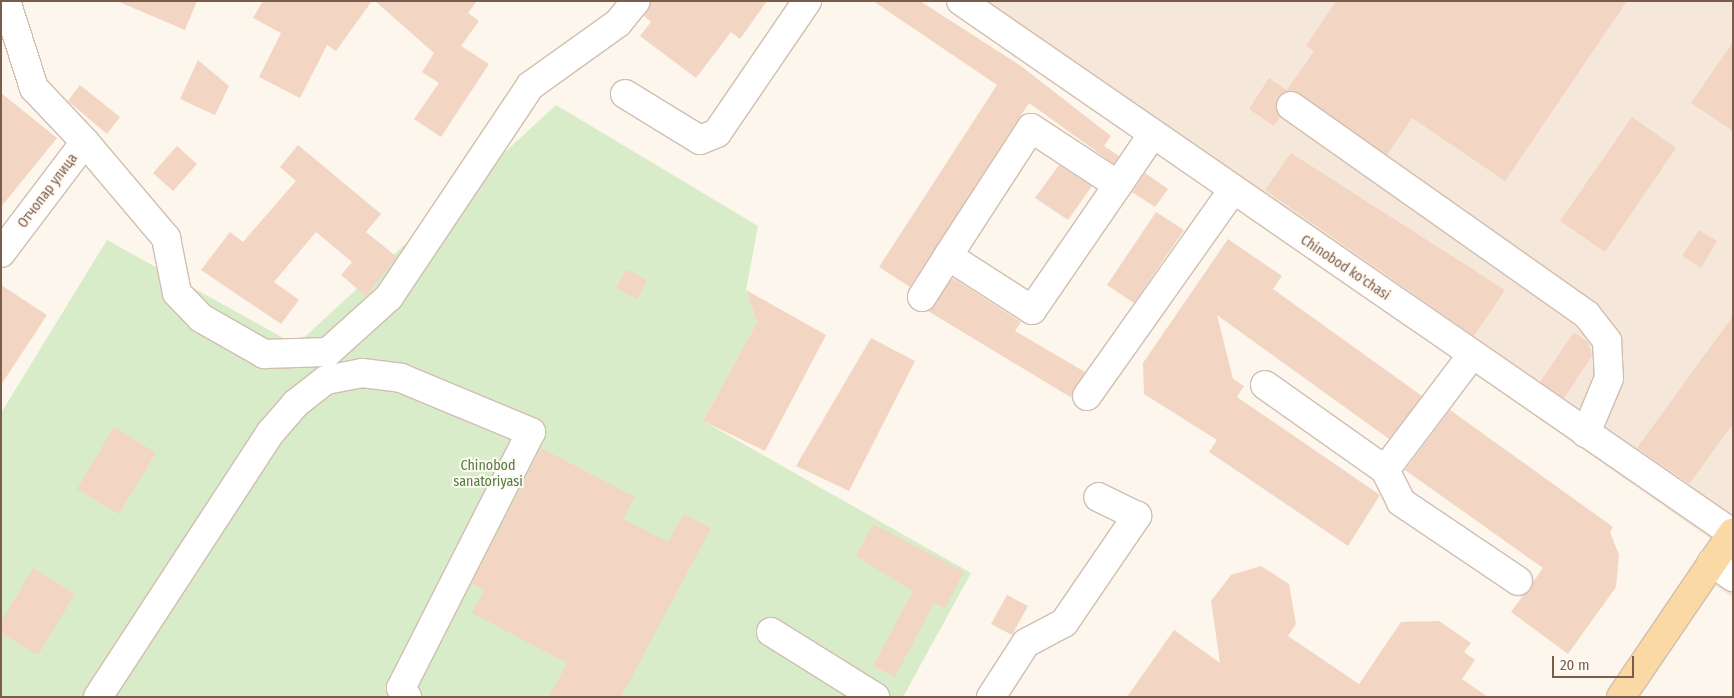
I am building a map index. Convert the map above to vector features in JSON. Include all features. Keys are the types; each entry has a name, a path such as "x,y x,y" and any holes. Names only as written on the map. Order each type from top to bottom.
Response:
{"main road":[{"name":"Chinobod ko'chasi","path":"1621,697 1723,569 1732,532"}],"street":[{"name":"Отчопар улица","path":"1,253 85,142 34,88 6,1"},
{"path":"85,142 166,238 177,293 201,318 264,354 328,352 389,297 530,86 618,23 636,1"},
{"path":"625,94 694,138 700,140 717,133 807,1"},
{"name":"Chinobod ko'chasi","path":"961,1 1232,191 1732,532"},
{"path":"1291,106 1587,314 1607,341 1609,378 1586,433"},
{"path":"922,297 1031,128 1118,185"},
{"path":"948,256 1032,310 1152,135"},
{"path":"1087,396 1232,191"},
{"path":"1385,470 1472,355"},
{"path":"98,697 271,432 295,404 326,380 362,373 401,378 532,432 401,688 407,697"},
{"path":"1265,384 1385,470 1401,502 1518,581"},
{"path":"991,697 1026,643 1064,623 1137,516 1098,497"},
{"path":"771,632 875,697"}],"shaded area":[{"path":"954,1 1733,1 1733,598 1690,569 1712,540 1258,222"}],"green space":[{"name":"Chinobod sanatoriyasi","path":"556,105 758,226 746,290 757,322 703,421 971,573 903,697 1,697 1,413 107,240 296,345"}],"building":[{"path":"117,1 197,1 185,30"},
{"path":"263,1 372,1 336,51 327,45 300,98 259,77 281,33 253,18"},
{"path":"375,1 477,1 468,13 479,21 461,46 489,64 441,137 414,119 439,83 422,72 434,53"},
{"path":"651,1 767,1 740,39 731,32 696,78 640,36 651,22 644,16"},
{"path":"873,1 920,1 1021,66 1111,136 1104,146 1119,156 1114,164 1029,103 910,287 879,267 997,85"},
{"path":"1336,1 1627,1 1505,181 1412,118 1387,155 1293,91 1278,97 1280,117 1274,126 1249,109 1269,78 1287,90 1314,51 1306,46"},
{"path":"1733,42 1733,131 1691,103"},
{"path":"198,60 229,86 215,115 180,99"},
{"path":"80,85 120,117 107,134 68,101"},
{"path":"1,93 57,138 1,207"},
{"path":"1632,117 1676,148 1605,252 1560,221"},
{"path":"298,145 381,214 366,232 397,257 366,296 341,275 352,262 316,232 274,282 299,300 281,324 201,270 230,232 243,242 296,181 280,167"},
{"path":"177,146 197,164 173,191 153,173"},
{"path":"1291,153 1505,290 1474,336 1265,190"},
{"path":"1059,165 1092,186 1068,220 1035,198"},
{"path":"1145,173 1168,189 1155,207 1132,192"},
{"path":"1156,212 1184,230 1134,303 1107,285"},
{"path":"1699,230 1717,241 1701,268 1682,256"},
{"path":"1228,239 1282,276 1273,289 1422,396 1389,439 1217,315 1233,379 1244,386 1237,397 1380,495 1348,546 1209,452 1217,440 1144,394 1143,363"},
{"path":"626,269 647,280 637,299 616,288"},
{"path":"953,278 1021,322 1015,331 1085,372 1072,398 928,311"},
{"path":"1,285 47,315 1,385"},
{"path":"746,290 826,335 765,451 703,421 757,322"},
{"path":"1733,316 1733,424 1689,484 1637,448"},
{"path":"1574,332 1588,342 1592,356 1564,398 1540,382"},
{"path":"871,338 915,361 849,491 796,466"},
{"path":"1450,410 1613,527 1610,532 1619,555 1616,587 1568,654 1511,612 1543,568 1405,470"},
{"path":"114,427 156,453 119,514 77,489"},
{"path":"541,448 635,497 623,519 668,542 684,514 711,528 621,697 549,697 567,663 472,613 484,590 472,583"},
{"path":"873,524 964,572 945,608 934,603 895,677 873,666 913,591 856,556"},
{"path":"1261,566 1289,584 1296,624 1288,636 1359,684 1401,622 1439,621 1471,643 1464,652 1475,660 1462,679 1488,697 1127,697 1174,630 1220,663 1211,601 1231,575"},
{"path":"33,568 75,594 38,655 1,633 1,622"},
{"path":"1007,595 1028,606 1012,635 991,624"}]}
